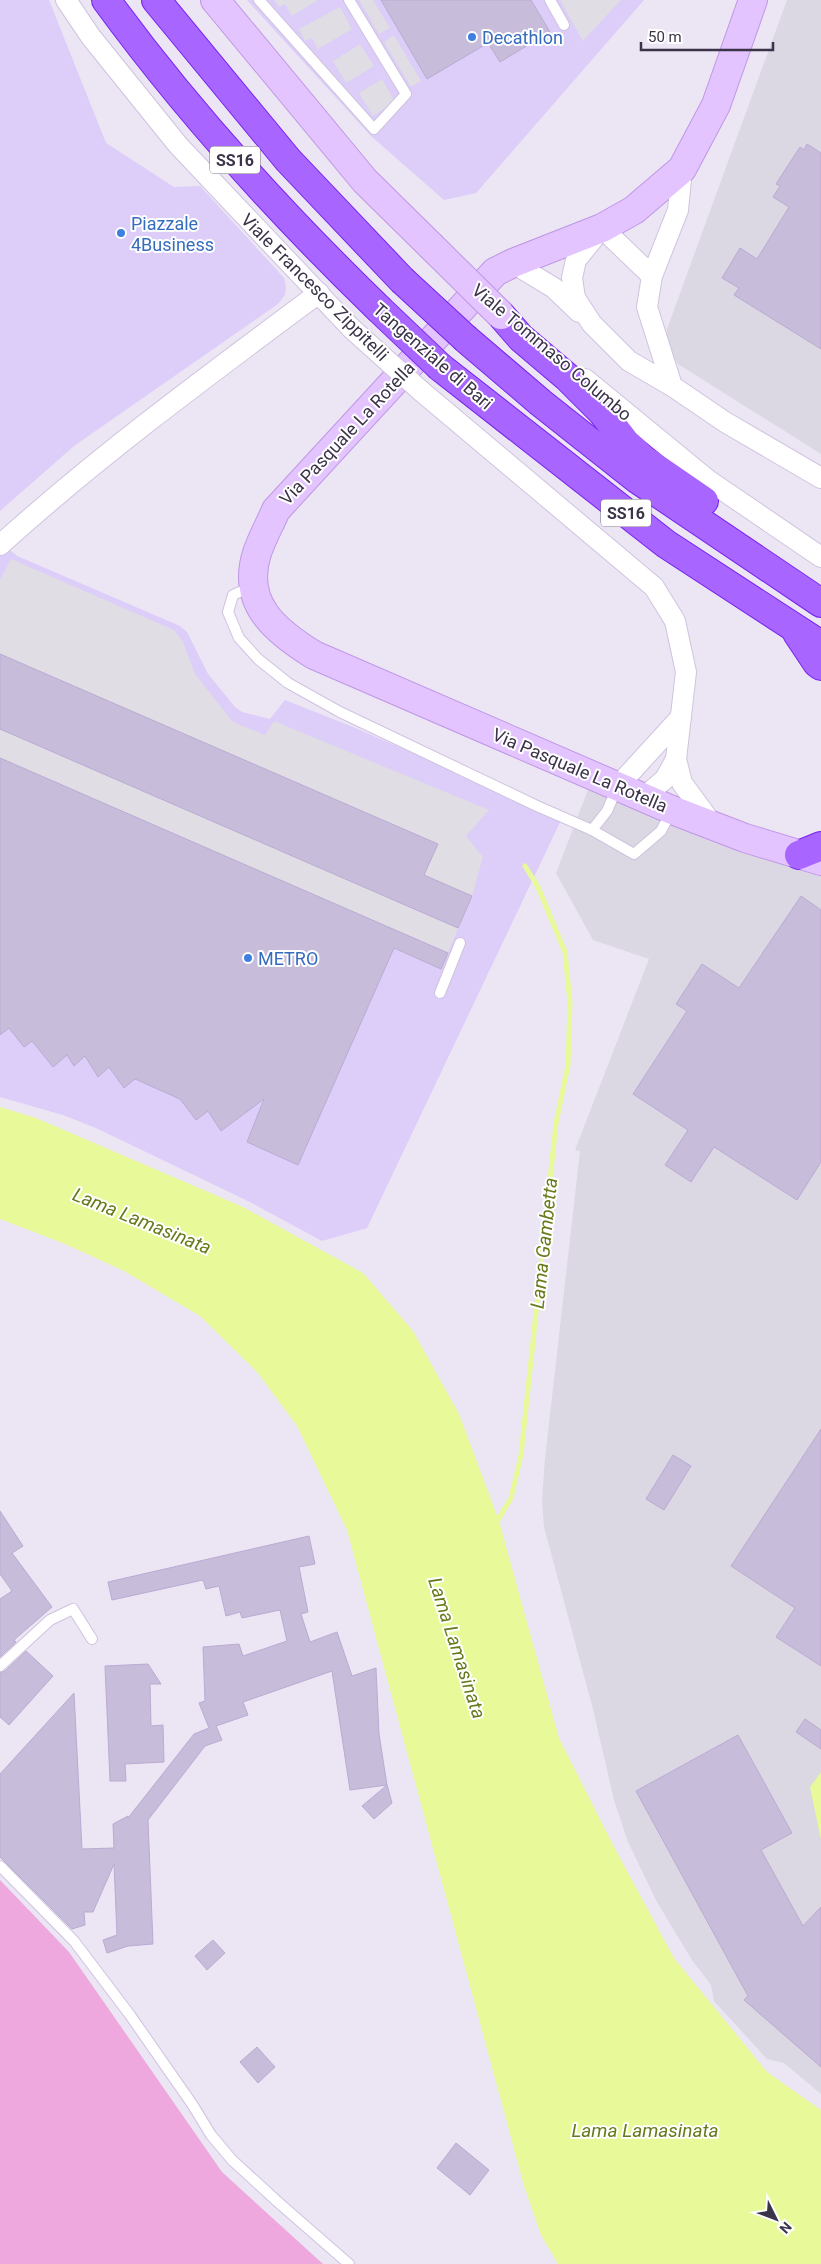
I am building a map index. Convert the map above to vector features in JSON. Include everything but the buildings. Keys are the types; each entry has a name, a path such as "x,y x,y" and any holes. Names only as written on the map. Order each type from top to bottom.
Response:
{"highway":[{"name":"Tangenziale di Bari","path":"106,0 165,77 255,183 310,242 440,367 666,544 821,645"},
{"name":"Tangenziale di Bari","path":"156,0 288,160 402,280 466,340 541,403 637,478 821,602"},
{"path":"501,315 521,338 567,377 602,412 626,443 644,458 759,540 785,579"},
{"path":"793,627 821,666"}],"street":[{"name":"Viale Francesco Zippitelli","path":"66,0 91,37 178,145 352,328 421,391 654,587 675,621 686,672 676,759"},
{"name":"Viale Tommaso Columbo","path":"215,0 365,181 501,315 527,332 708,480 821,557"},
{"name":"Via Pasquale La Rotella","path":"753,0 716,105 682,169 634,210 602,228 495,272 276,510 257,554 252,586 266,617 286,638 314,655 672,810 745,838 814,854"},
{"path":"672,386 647,307 652,276 678,210 682,169"},
{"path":"592,324 575,298 572,278 576,260 602,228 652,276"},
{"path":"513,263 554,288 629,362 672,386 725,422 821,478"},
{"path":"0,545 57,494 147,422 319,293"},
{"path":"617,787 681,717"},
{"path":"644,797 664,779 676,759"},
{"path":"676,759 682,783 712,824"}],"lane":[{"path":"259,0 374,129 406,94 349,0"},
{"path":"550,0 564,25"},
{"path":"252,586 233,596 228,612 239,638 258,659 288,683 361,722 592,830 634,854 662,831 672,810"},
{"path":"592,830 607,812 617,787"},
{"path":"440,993 460,943"},
{"path":"0,1666 50,1620 73,1609 92,1639"},
{"path":"0,1866 74,1941 130,2015 192,2104 211,2135 232,2160 279,2204 349,2264"}],"shaded area":[{"name":"Piazzale 4Business","path":"0,0 49,0 106,143 174,187 200,186 284,278 286,287 285,295 278,304 74,446 0,511"},
{"path":"247,0 644,0 476,193 444,200 371,136"},
{"path":"274,0 318,0 292,16 285,4 279,7"},
{"path":"359,0 373,0 390,28 379,34"},
{"path":"560,0 621,0 583,41"},
{"path":"787,0 821,0 821,454 678,364 668,347 667,339 667,329"},
{"path":"340,7 352,29 318,49 312,38 305,41 299,29"},
{"path":"394,35 421,81 411,87 384,42"},
{"path":"360,44 374,66 346,83 333,61"},
{"path":"382,79 395,102 373,116 359,93"},
{"name":"METRO","path":"0,542 17,556 180,626 187,632 208,674 235,707 242,712 270,719 285,700 353,727 562,818 367,1228 322,1241 250,1202 96,1128 63,1115 0,1097"},
{"path":"11,559 174,630 183,642 195,674 233,722 265,735 274,721 489,810 466,836 483,857 472,896 441,969 0,777 0,580"},
{"path":"588,790 696,833 821,872 821,2094 784,2063 767,2059 714,2001 711,1985 692,1960 657,1902 628,1842 614,1800 593,1709 544,1527 542,1500 545,1459 580,1151 575,1150 649,959 593,940 556,873"},
{"path":"0,1880 69,1952 222,2172 323,2264 0,2264"}],"water":[{"name":"Lama Lamasinata","path":"0,1107 36,1118 243,1207 363,1273 413,1331 459,1414 499,1521 559,1738 613,1845 674,1958 767,2072 821,2110 821,2264 558,2264 541,2235 524,2186 347,1530 297,1426 257,1372 200,1316 124,1271 65,1244 0,1219"},
{"path":"821,1772 821,1840 810,1787"}],"waterway":[{"name":"Lama Gambetta","path":"495,1525 511,1498 521,1455 556,1123 568,1065 570,1003 565,952 538,887 525,866"}],"place":[{"name":"Decathlon","path":"472,37"},
{"name":"Piazzale 4Business","path":"121,233"},
{"name":"METRO","path":"248,958"}]}
